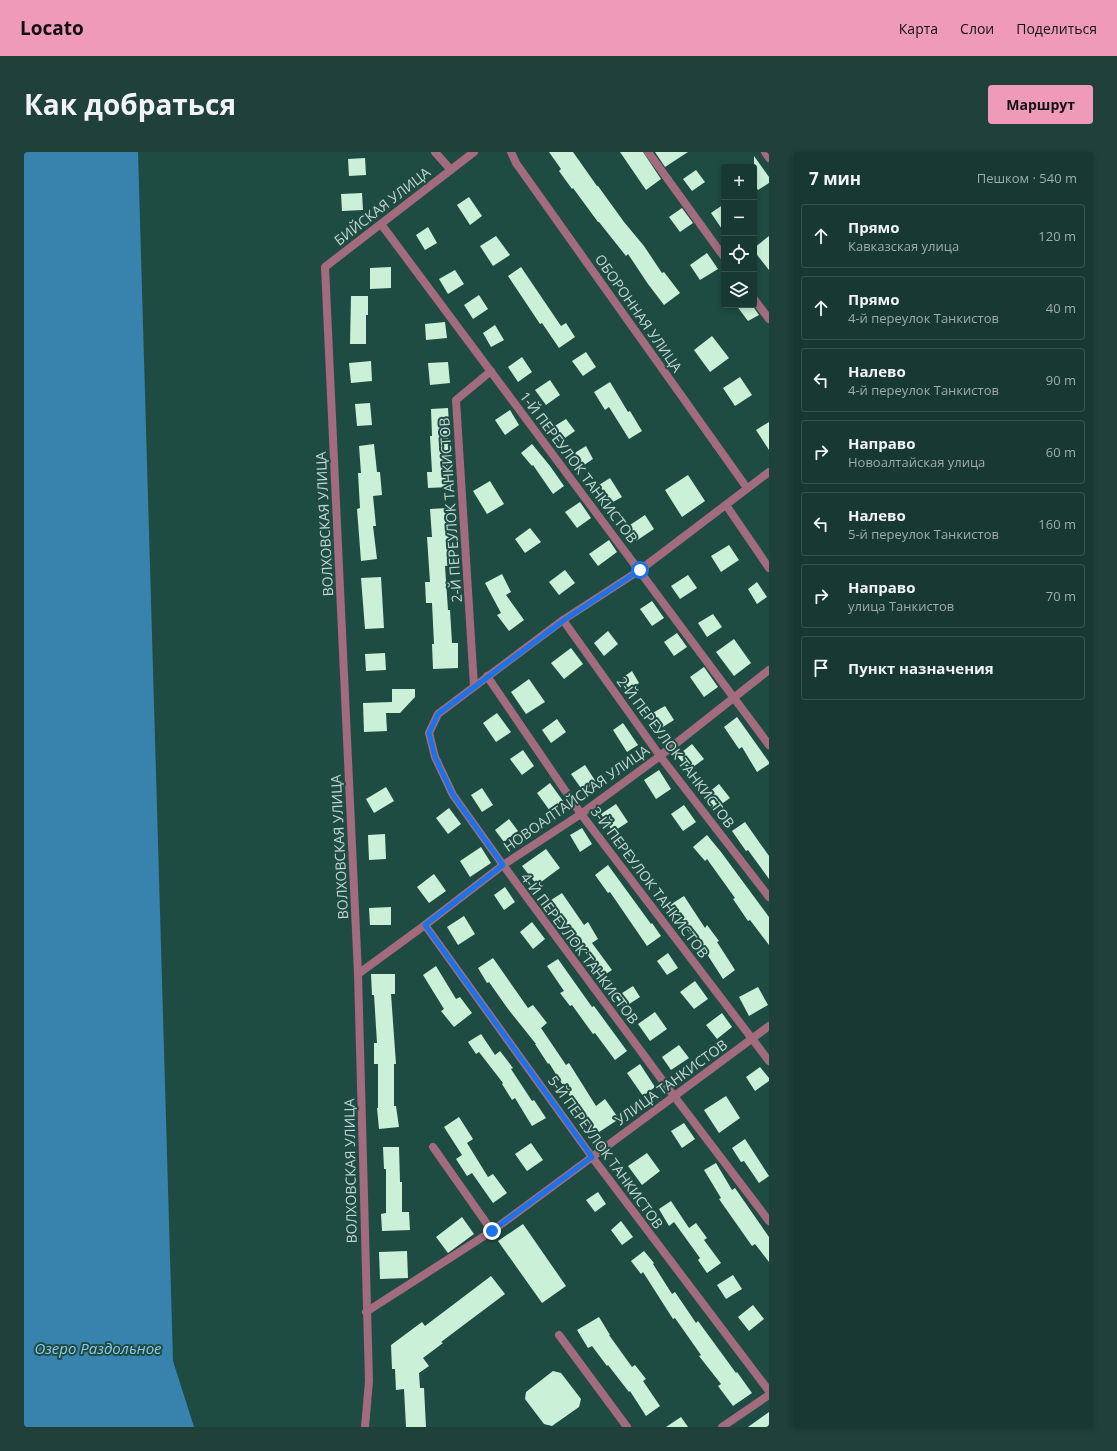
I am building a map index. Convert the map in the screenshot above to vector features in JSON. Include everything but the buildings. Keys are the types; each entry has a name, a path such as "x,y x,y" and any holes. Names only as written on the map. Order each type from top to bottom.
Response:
{"street":[{"path":"435,152 451,170"},
{"name":"БИЙСКАЯ УЛИЦА","path":"325,267 474,152"},
{"name":"ОБОРОННАЯ УЛИЦА","path":"511,152 516,163 747,488"},
{"path":"648,152 721,253"},
{"path":"765,152 769,158"},
{"name":"1-Й ПЕРЕУЛОК ТАНКИСТОВ","path":"381,224 769,745"},
{"name":"ВОЛХОВСКАЯ УЛИЦА","path":"325,267 358,974 369,1381 365,1427"},
{"path":"757,303 769,319"},
{"name":"2-Й ПЕРЕУЛОК ТАНКИСТОВ","path":"474,686 456,400 491,371"},
{"name":"4-Й ПЕРЕУЛОК ТАНКИСТОВ","path":"769,472 640,570 564,620 487,676 438,714 429,733 435,757 453,795 674,1096 769,1221"},
{"path":"726,505 769,568"},
{"name":"2-Й ПЕРЕУЛОК ТАНКИСТОВ","path":"564,620 660,756 769,897"},
{"name":"НОВОАЛТАЙСКАЯ УЛИЦА","path":"358,974 503,865 581,814 660,756 769,670"},
{"name":"3-Й ПЕРЕУЛОК ТАНКИСТОВ","path":"487,676 581,814 769,1061"},
{"name":"5-Й ПЕРЕУЛОК ТАНКИСТОВ","path":"425,925 592,1157 769,1391"},
{"name":"УЛИЦА ТАНКИСТОВ","path":"366,1312 492,1231 769,1026"},
{"path":"433,1147 492,1231"},
{"path":"559,1335 627,1427"},
{"path":"722,1427 769,1395"}],"water":[{"name":"Озеро Раздольное","path":"24,152 138,152 173,1361 194,1427 24,1427"}],"route":[{"path":"492,1231 592,1157 425,925 503,865 453,795 435,757 429,733 438,714 474,686 564,620 640,570"}]}
